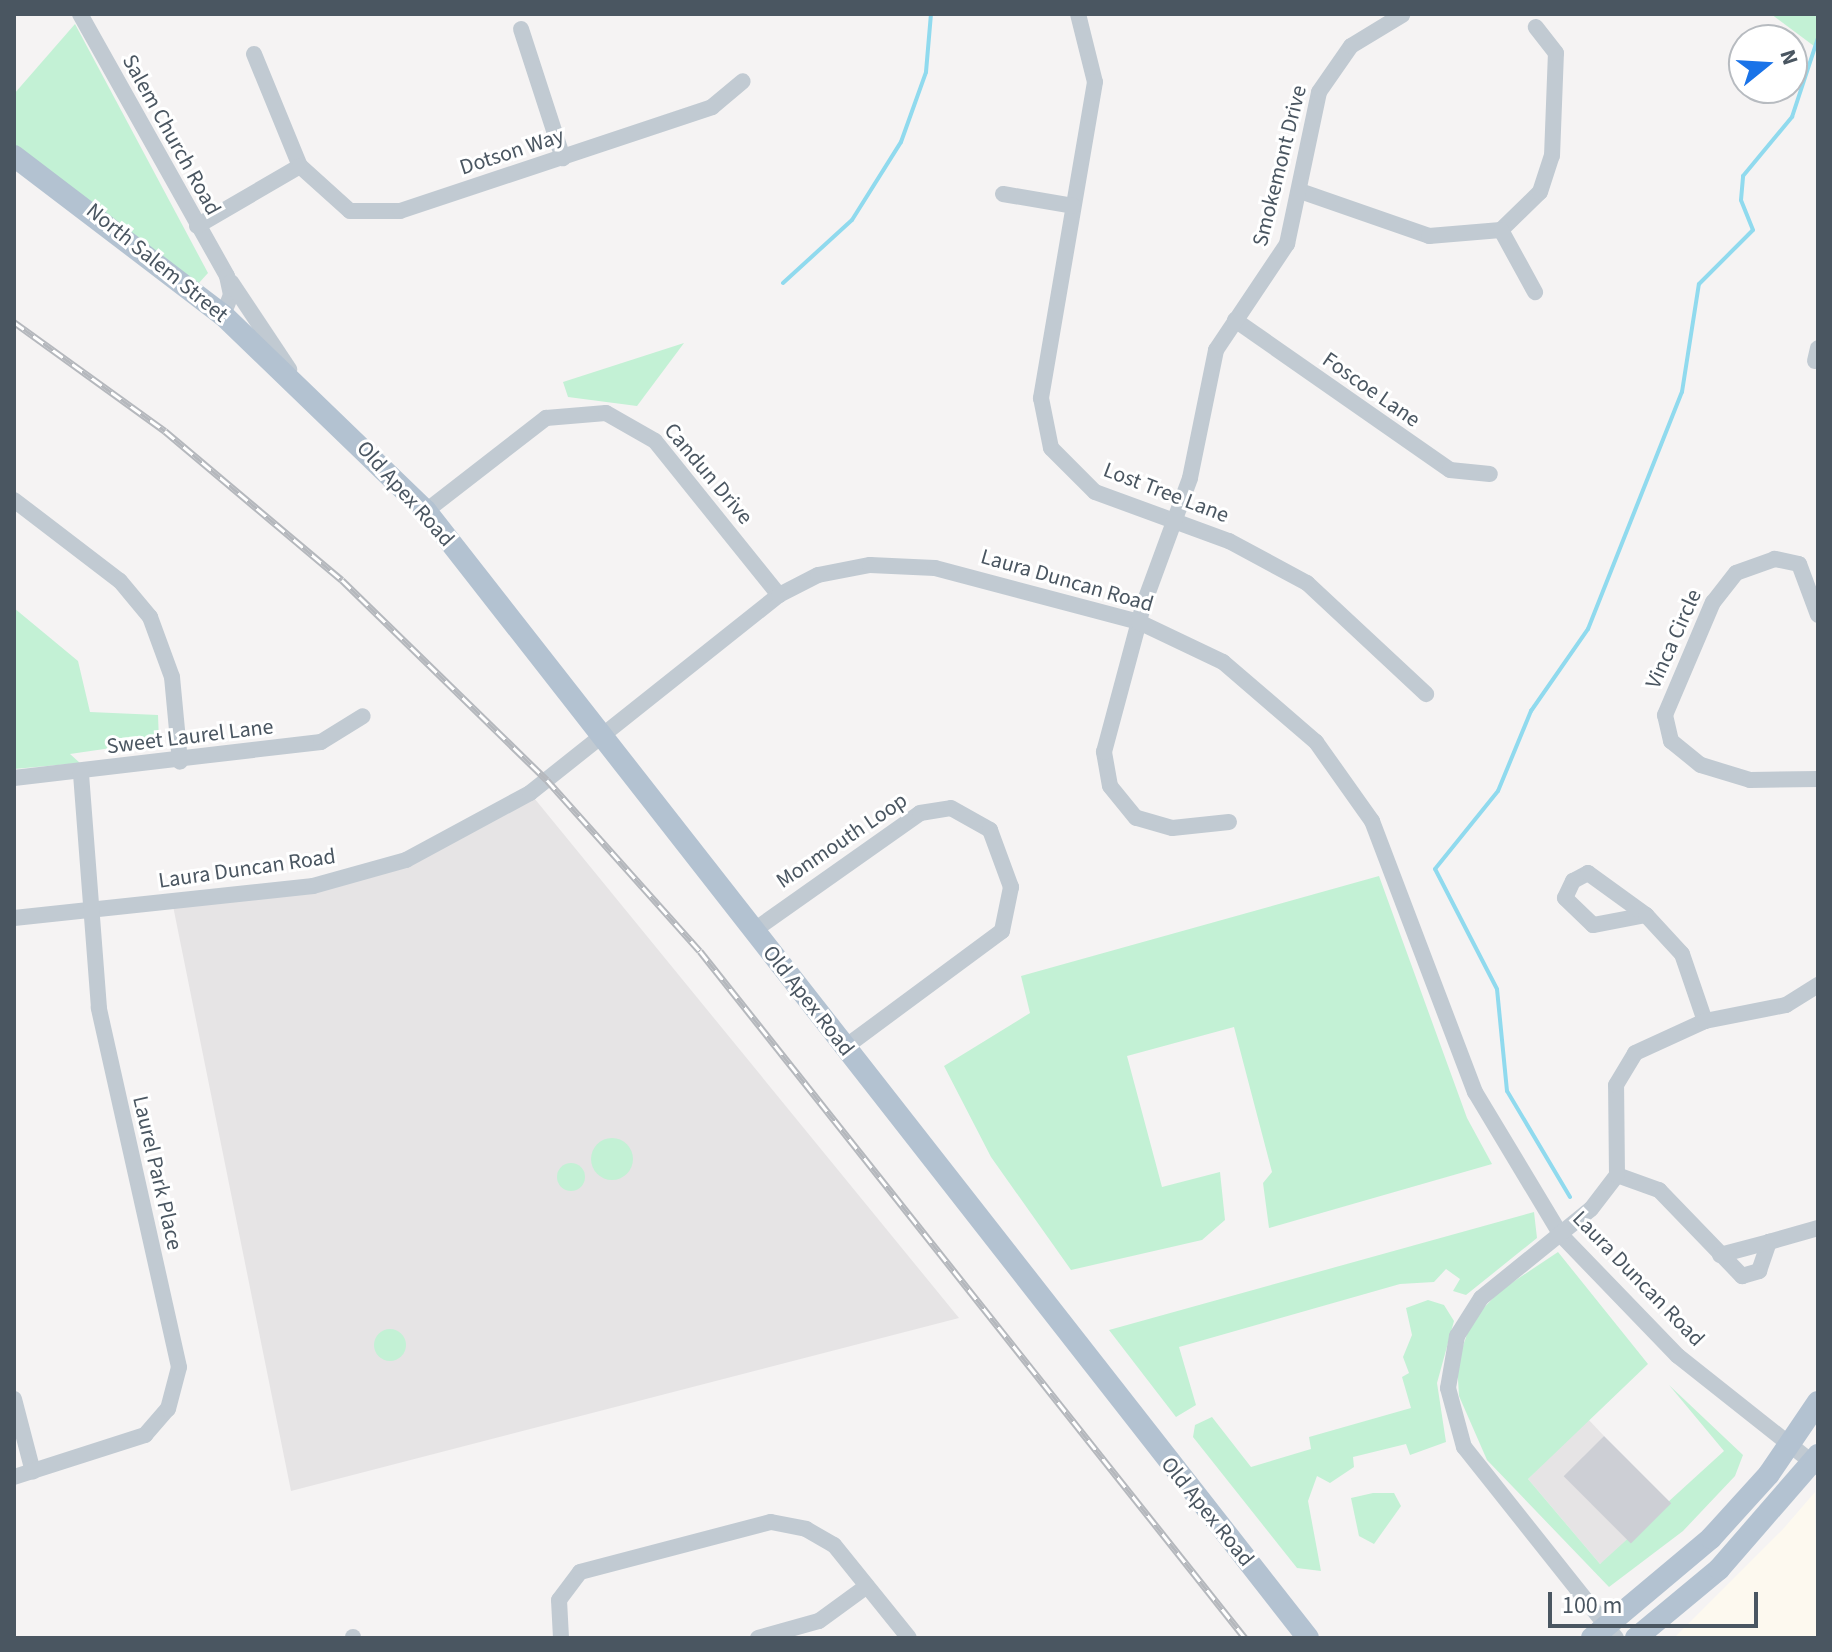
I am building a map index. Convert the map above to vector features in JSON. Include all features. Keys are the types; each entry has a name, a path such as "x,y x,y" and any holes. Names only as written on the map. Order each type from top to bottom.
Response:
{"main road":[{"name":"North Salem Street","path":"14,156 223,315 294,377"},
{"name":"Old Apex Road","path":"294,377 426,511 602,741 1308,1638"},
{"path":"1605,1634 1711,1538 1790,1446 1818,1402"},
{"path":"1636,1638 1719,1569 1816,1461"}],"street":[{"name":"Salem Church Road","path":"80,14 197,226 294,377"},
{"name":"Lost Tree Lane","path":"1078,14 1095,82 1041,398 1044,429 1058,460 1080,482 1258,554 1307,583 1426,694"},
{"name":"Smokemont Drive","path":"1229,822 1147,823 1110,786 1104,752 1139,622 1195,461 1216,350 1278,262 1300,191 1325,78 1351,46 1402,15"},
{"path":"1300,191 1429,236 1501,230 1540,192 1552,156 1556,53 1536,27"},
{"path":"521,29 563,158"},
{"name":"Dotson Way","path":"254,54 300,166 342,207 377,215 563,158 712,107 743,81"},
{"path":"197,226 300,166"},
{"path":"1003,194 1073,206"},
{"path":"1501,230 1535,292"},
{"path":"223,315 231,295 227,276"},
{"name":"Foscoe Lane","path":"1235,320 1450,470 1490,474"},
{"name":"Candun Drive","path":"426,511 546,418 606,413 655,441 779,595"},
{"path":"14,500 120,581 150,617 172,677 180,762"},
{"name":"Vinca Circle","path":"1818,615 1799,564 1775,559 1736,573 1713,602 1665,715 1671,741 1701,765 1750,780 1818,779"},
{"name":"Laura Duncan Road","path":"14,918 313,886 406,860 491,818 602,741 779,595 847,568 916,565 1139,622 1190,643 1265,693 1316,742 1359,798 1475,1092 1561,1235 1678,1356 1790,1446 1816,1461"},
{"name":"Sweet Laurel Lane","path":"14,778 180,762 321,742 363,716"},
{"name":"Laurel Park Place","path":"14,1477 145,1435 168,1409 179,1367 106,1042 81,772"},
{"name":"Monmouth Loop","path":"753,931 920,813 951,808 990,830 1011,887 1002,931 845,1047"},
{"path":"1646,915 1593,925 1565,898 1573,881 1588,873 1646,915 1682,954 1705,1021"},
{"path":"1605,1634 1464,1447 1448,1388 1457,1336 1470,1311 1561,1235 1617,1175 1620,1072 1647,1045 1705,1021 1786,1005 1818,985"},
{"path":"1617,1175 1659,1190 1720,1255 1749,1277 1765,1261 1769,1242"},
{"path":"1720,1255 1818,1228"},
{"path":"14,1399 33,1472"},
{"path":"561,1638 559,1600 580,1572 757,1523 819,1534 909,1638"},
{"path":"758,1638 819,1621 867,1586"}],"shaded area":[{"path":"530,793 959,1318 291,1491 172,901 357,876"},
{"path":"1587,1418 1604,1436 1567,1479 1630,1542 1600,1564 1528,1479"},
{"path":"1815,1492 1818,1638 1674,1638 1784,1528"}],"green space":[{"path":"1771,14 1818,14 1818,49 1808,42 1808,24 1784,24"},
{"path":"75,24 208,273 198,284 14,146 14,94"},
{"path":"684,343 637,406 568,397 563,382"},
{"path":"14,608 78,661 90,712 158,715 159,741 70,754 80,763 14,769"},
{"path":"1379,876 1467,1118 1492,1164 1269,1228 1263,1183 1272,1172 1234,1027 1127,1056 1162,1187 1220,1172 1225,1220 1202,1240 1071,1270 991,1157 944,1066 1030,1013 1021,976"},
{"path":"612,1138 627,1144 633,1159 627,1174 612,1180 597,1174 591,1159 597,1144"},
{"path":"571,1163 581,1167 585,1177 581,1187 571,1191 561,1187 557,1177 561,1167"},
{"path":"1534,1212 1537,1238 1466,1295 1453,1291 1460,1279 1446,1269 1434,1282 1400,1284 1179,1347 1196,1405 1176,1417 1109,1330"},
{"path":"1558,1252 1648,1364 1528,1479 1600,1564 1724,1451 1669,1385 1743,1455 1735,1476 1683,1531 1609,1587 1487,1460 1459,1396 1457,1363 1472,1320 1501,1290"},
{"path":"1428,1300 1444,1305 1454,1321 1437,1383 1446,1442 1410,1455 1406,1444 1353,1457 1354,1467 1330,1483 1317,1476 1308,1501 1321,1571 1297,1568 1193,1437 1195,1425 1212,1417 1251,1467 1311,1449 1309,1437 1411,1408 1402,1377 1409,1373 1403,1357 1412,1335 1406,1308"},
{"path":"390,1329 401,1334 406,1345 401,1356 390,1361 379,1356 374,1345 379,1334"},
{"path":"1373,1493 1394,1493 1401,1506 1374,1544 1359,1536 1351,1498"}],"building":[{"path":"1604,1436 1671,1503 1631,1543 1564,1476"}],"waterway":[{"path":"783,283 852,220 901,142 926,72 931,14"},
{"path":"1570,1197 1507,1091 1497,989 1435,869 1498,791 1531,711 1588,629 1682,392 1699,284 1753,230 1741,200 1743,176 1792,117 1818,38"}],"railway":[{"path":"14,322 165,431 342,580 547,780 700,951 1245,1638"}]}
